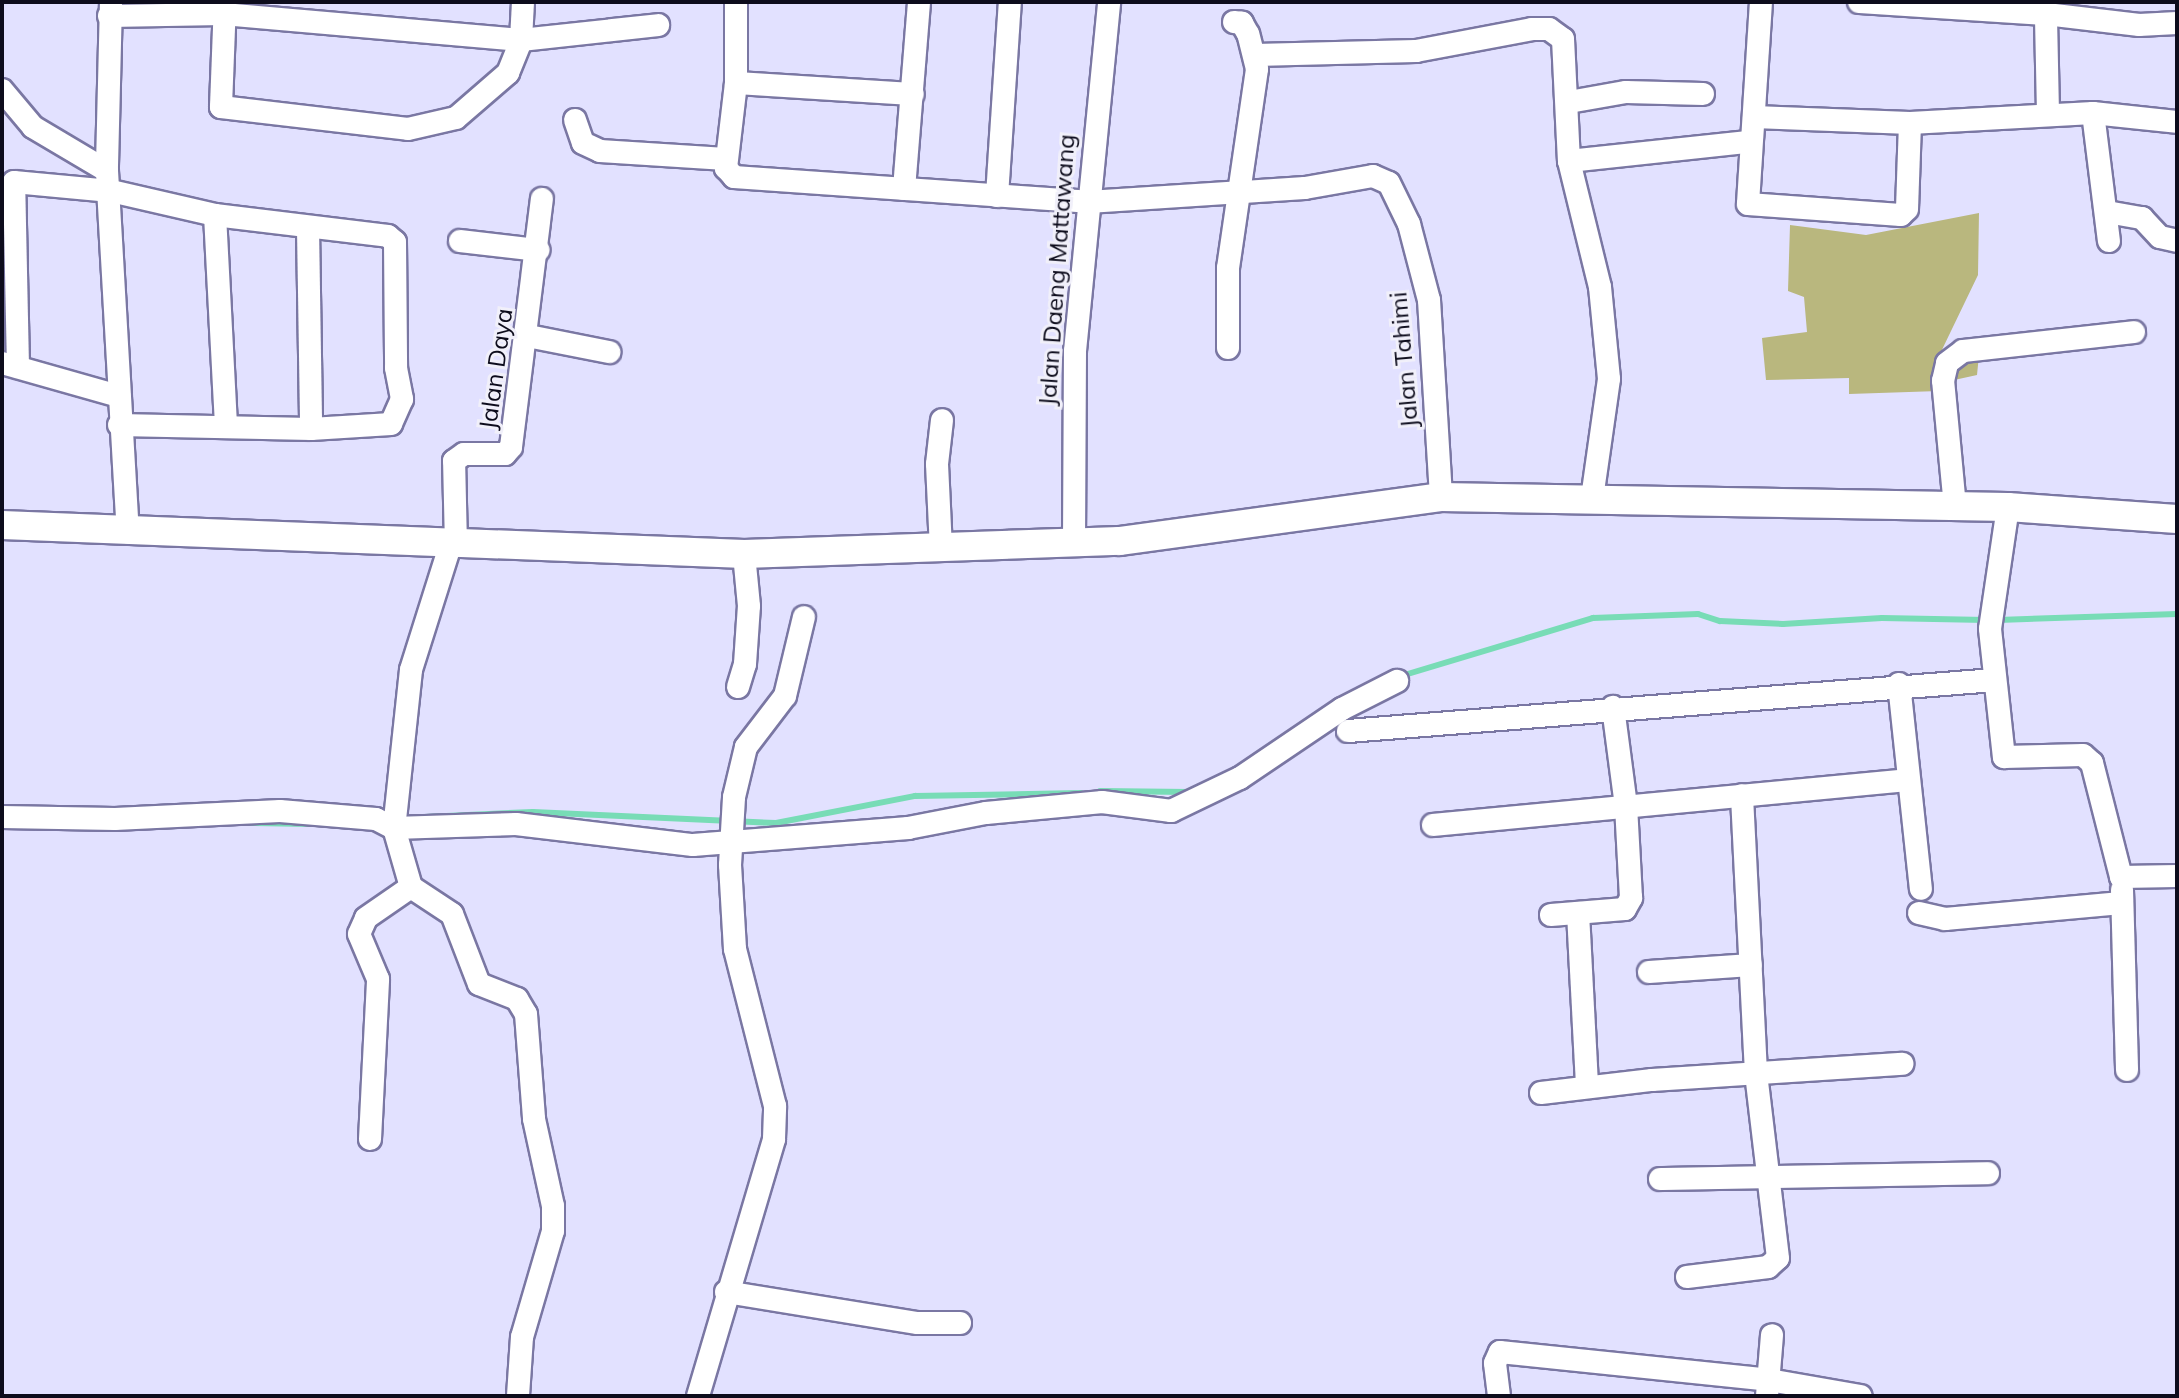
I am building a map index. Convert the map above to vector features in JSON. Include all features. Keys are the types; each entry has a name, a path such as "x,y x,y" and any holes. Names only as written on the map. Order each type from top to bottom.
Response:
{"street":[{"path":"224,8 221,107 408,129 437,126 479,101 508,73 521,40 523,2"},
{"path":"575,120 583,143 600,151 726,159 736,83 736,2"},
{"path":"904,189 919,2"},
{"path":"997,196 1010,2"},
{"name":"Jalan Daeng Mattawang","path":"1074,542 1072,407 1088,202 1109,2"},
{"path":"1761,2 1754,117 1748,142 1748,204 1894,217 1907,209 1910,123"},
{"path":"1859,2 2046,14 2139,25 2177,23"},
{"path":"128,532 119,425 109,181 110,9 224,8 521,40 658,25"},
{"path":"2046,14 2048,113"},
{"path":"1228,348 1228,268 1256,86 1255,55 1242,23 1234,22"},
{"path":"1255,55 1416,51 1480,35 1549,29 1566,49 1569,161 1600,287 1609,379 1592,498"},
{"path":"736,83 913,94"},
{"path":"2,90 33,127 109,181"},
{"path":"1569,102 1615,93 1703,94"},
{"path":"1754,117 1910,123 2048,113 2093,113 2177,122"},
{"path":"2093,113 2109,241"},
{"path":"1569,161 1748,142"},
{"name":"Jalan Tahimi","path":"726,159 726,168 734,177 1088,202 1242,192 1373,176 1389,183 1409,224 1429,300 1441,497"},
{"path":"119,396 10,365 8,179 109,181 215,215 388,236 395,242 396,368 402,399 391,424 311,429 119,425"},
{"name":"Jalan Daya","path":"453,546 454,461 464,454 508,452 528,336 542,199"},
{"path":"2107,212 2142,218 2160,237 2177,241"},
{"path":"215,215 226,426"},
{"path":"308,228 311,429"},
{"path":"460,241 538,250"},
{"path":"1955,507 1943,381 1947,363 1963,351 2134,332"},
{"path":"528,336 609,352"},
{"path":"941,549 937,464 942,420"},
{"path":"2,525 453,546 744,554 941,549 1179,534 1441,497 2008,507 2177,519"},
{"path":"2008,507 1990,622 2004,757 2074,752 2092,763 2121,877 2127,1070"},
{"path":"453,546 411,670 394,828 411,887 452,914 479,984 517,999 526,1014 534,1119 553,1206 553,1231 522,1337 518,1396"},
{"path":"738,687 745,664 749,606 744,554"},
{"path":"698,1396 726,1292 770,1158 775,1106 735,949 734,797 746,747 785,696 804,617"},
{"path":"1348,731 1899,684 1995,680"},
{"path":"2,817 115,819 280,811 376,819 394,828 516,824 693,845 732,834 908,828 986,813 1102,802 1171,811 1248,774 1342,709 1397,681"},
{"path":"1899,684 1921,889"},
{"path":"1551,915 1628,905 1626,806 1613,707"},
{"path":"1433,825 1907,780"},
{"path":"1687,1277 1775,1262 1756,1073 1742,795"},
{"path":"2121,877 2177,876"},
{"path":"370,1139 378,979 359,934 366,918 411,887"},
{"path":"1919,913 1945,919 2121,903"},
{"path":"1578,913 1587,1087"},
{"path":"1649,972 1751,965"},
{"path":"1541,1093 1756,1073 1902,1064"},
{"path":"1660,1179 1766,1174 1988,1173"},
{"path":"726,1292 918,1323 960,1323"},
{"path":"1768,1388 1772,1335"},
{"path":"1499,1396 1495,1363 1500,1352 1768,1388 1861,1396"}],"shaded area":[{"path":"1979,213 1978,275 1938,358 1979,355 1977,375 1945,382 1939,391 1849,394 1849,378 1766,380 1762,338 1807,332 1804,297 1788,291 1790,225 1866,235"}],"waterway":[{"path":"1401,676 1593,618 1698,614 1720,621 1783,624 1882,618 1986,620"},
{"path":"1998,620 2177,614"},
{"path":"1100,791 1189,792"},
{"path":"425,817 533,812 776,823 915,796 1081,793"},
{"path":"249,823 310,824"}]}
